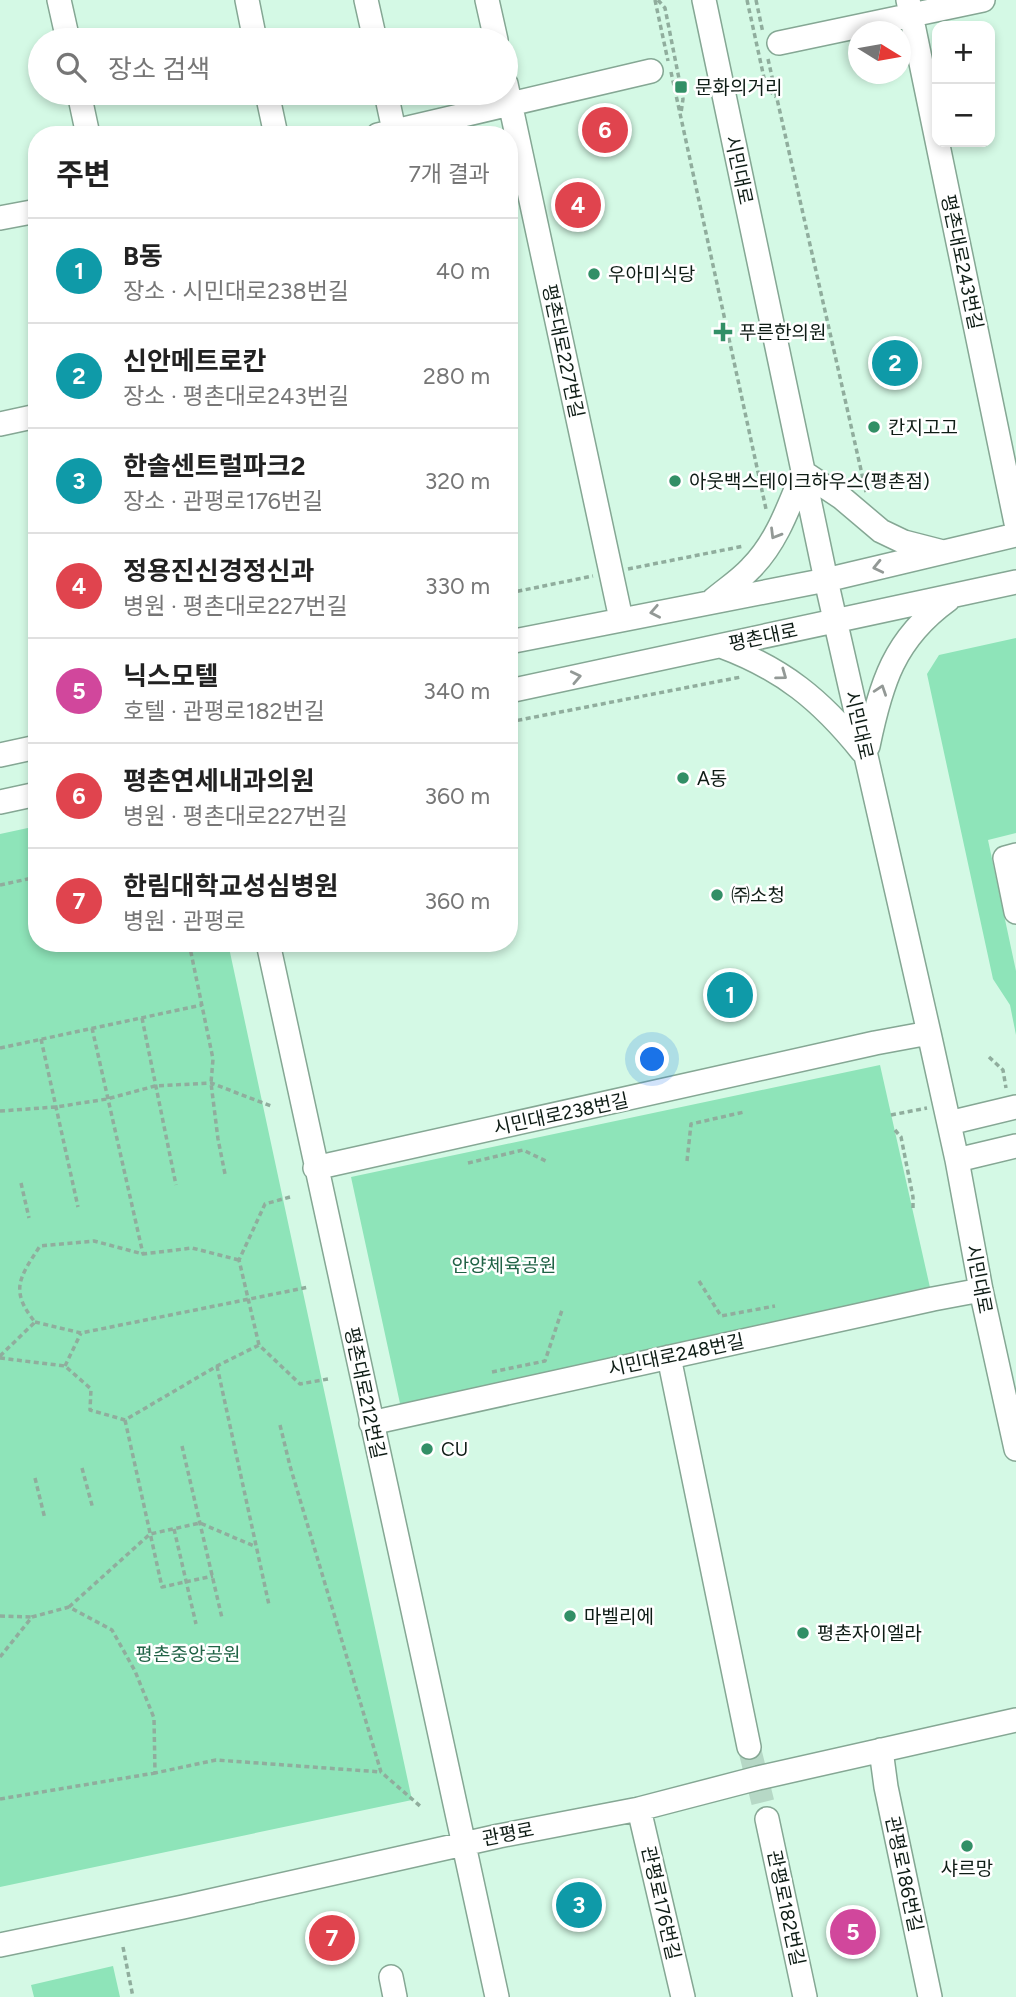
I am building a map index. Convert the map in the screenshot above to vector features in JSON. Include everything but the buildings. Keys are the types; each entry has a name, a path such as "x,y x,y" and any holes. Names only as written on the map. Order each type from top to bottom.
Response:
{"street":[{"path":"59,0 65,28"},
{"path":"247,0 253,28"},
{"path":"366,0 372,28"},
{"path":"487,0 493,28"},
{"name":"시민대로","path":"704,0 835,622 957,1160 981,1290 1016,1449"},
{"path":"772,44 909,8 983,0"},
{"name":"평촌대로243번길","path":"909,8 1016,523"},
{"path":"518,92 651,71"},
{"path":"82,105 86,126"},
{"path":"269,105 273,126"},
{"path":"387,105 388,126"},
{"path":"413,126 475,105"},
{"name":"평촌대로227번길","path":"510,105 515,126"},
{"name":"평촌대로227번길","path":"518,141 621,619"},
{"path":"0,218 28,213"},
{"path":"0,424 28,418"},
{"path":"711,602 751,568 772,540 784,519 803,472 842,498 874,525 904,542 943,552"},
{"path":"518,640 826,580 1016,535"},
{"name":"평촌대로","path":"518,689 1016,582"},
{"path":"866,756 877,701 884,679 901,645 929,614 954,596"},
{"path":"721,646 776,670 835,718 866,756"},
{"path":"0,755 28,749"},
{"path":"0,802 28,796"},
{"path":"1016,855 1005,858 1016,912"},
{"name":"평촌대로212번길","path":"270,952 497,1997"},
{"name":"시민대로238번길","path":"315,1168 929,1033"},
{"path":"949,1123 1012,1100"},
{"path":"957,1160 1016,1146"},
{"name":"시민대로248번길","path":"372,1423 981,1290"},
{"path":"668,1357 749,1747"},
{"name":"관평로","path":"0,1945 463,1844 639,1809 758,1777 1016,1720"},
{"name":"관평로186번길","path":"881,1750 886,1787 930,1997"},
{"name":"관평로176번길","path":"639,1809 683,1997"},
{"name":"관평로182번길","path":"767,1819 805,1997"}],"path":[{"path":"518,591 772,540 657,0"},
{"path":"657,0 665,8 683,99 681,118"},
{"path":"747,0 766,87 777,99"},
{"path":"756,0 772,44 777,99 874,525"},
{"path":"518,720 776,670"},
{"path":"0,886 28,879"},
{"path":"191,952 213,1059 211,1083 225,1174"},
{"path":"0,1048 202,1005"},
{"path":"142,1017 176,1185"},
{"path":"92,1028 143,1254"},
{"path":"41,1039 78,1207"},
{"path":"989,1057 1003,1070 1012,1100"},
{"path":"0,1111 55,1107 107,1099 155,1086 211,1083 271,1106"},
{"path":"687,1161 691,1124 744,1112"},
{"path":"895,1130 901,1137 913,1197 913,1211"},
{"path":"468,1163 523,1150 548,1162"},
{"path":"21,1183 29,1218"},
{"path":"290,1197 265,1204 239,1260 259,1345 300,1384 328,1379"},
{"path":"239,1260 192,1248 143,1254 94,1241 40,1246 19,1278 23,1306 35,1322 81,1333 309,1287"},
{"path":"699,1281 721,1316 775,1306"},
{"path":"492,1372 545,1361 562,1310"},
{"path":"0,1357 35,1322"},
{"path":"65,1366 81,1333"},
{"path":"0,1357 65,1366 91,1389 90,1410 125,1420 217,1366 259,1345"},
{"path":"217,1366 269,1605"},
{"path":"125,1420 162,1587 213,1576"},
{"path":"280,1425 382,1773 420,1806"},
{"path":"182,1446 222,1618"},
{"path":"82,1468 93,1509"},
{"path":"35,1478 45,1519"},
{"path":"0,1616 32,1617 69,1606 150,1534 200,1523 255,1546"},
{"path":"174,1529 196,1624"},
{"path":"69,1606 112,1630 135,1671 154,1718 155,1773"},
{"path":"0,1657 32,1617"},
{"path":"0,1799 155,1773 216,1759 382,1773"},
{"path":"123,1947 133,1997"}],"green space":[{"path":"1016,638 1016,833 988,840 1016,971 1016,1035 1010,1005 993,979 927,674 939,655"},
{"name":"평촌중앙공원","path":"28,828 28,952 230,952 412,1800 0,1887 0,834"},
{"name":"안양체육공원","path":"880,1065 931,1292 401,1408 351,1177"},
{"path":"113,1966 120,1997 34,1997 31,1985"}],"tunnel":[{"path":"749,1747 767,1819"}],"place":[{"name":"문화의거리","path":"681,87"},
{"name":"평촌연세내과의원","path":"605,130"},
{"name":"정용진신경정신과","path":"578,205"},
{"name":"우아미식당","path":"594,274"},
{"name":"푸른한의원","path":"723,332"},
{"name":"신안메트로칸","path":"895,363"},
{"name":"칸지고고","path":"874,427"},
{"name":"아웃백스테이크하우스(평촌점)","path":"675,481"},
{"name":"A동","path":"683,778"},
{"name":"㈜소청","path":"717,895"},
{"name":"B동","path":"730,995"},
{"name":"CU","path":"427,1449"},
{"name":"마벨리에","path":"570,1616"},
{"name":"평촌자이엘라","path":"803,1633"},
{"name":"샤르망","path":"967,1846"},
{"name":"한솔센트럴파크2","path":"579,1905"},
{"name":"닉스모텔","path":"853,1932"},
{"name":"한림대학교성심병원","path":"332,1938"}]}
